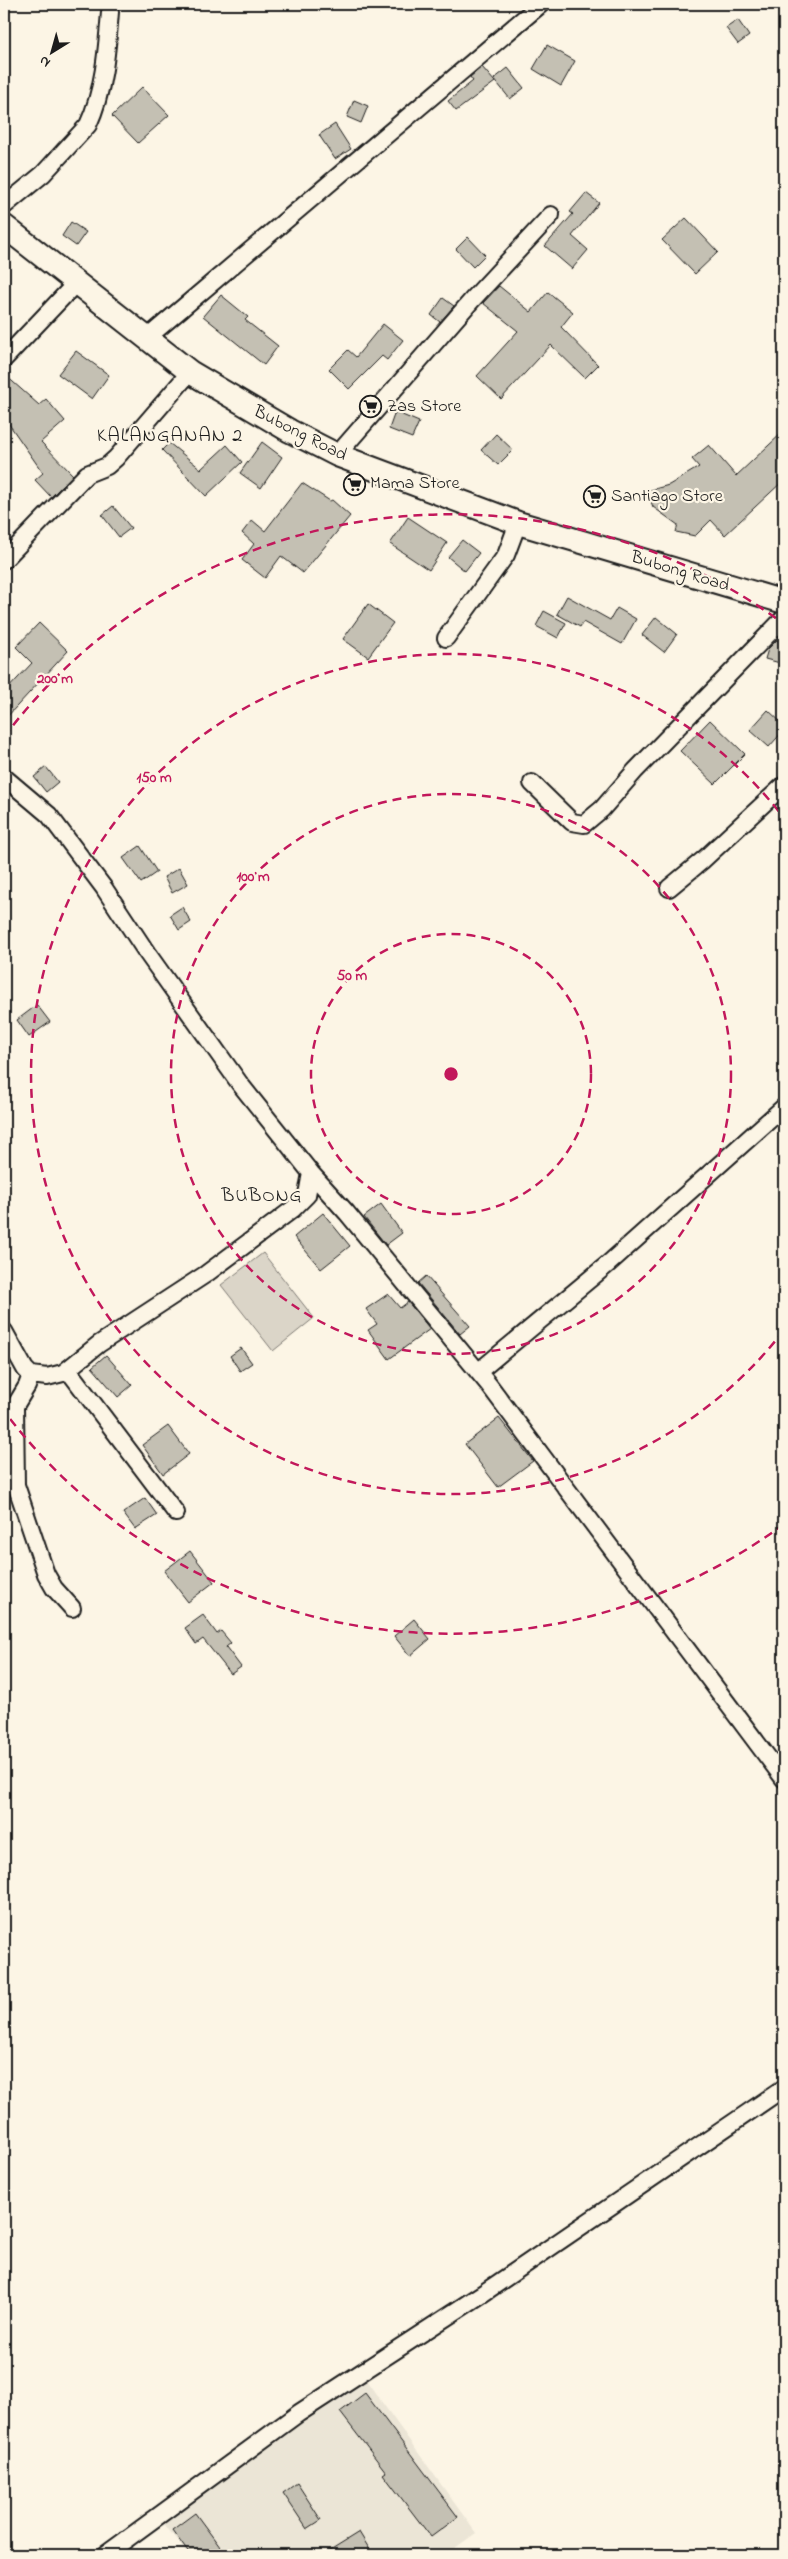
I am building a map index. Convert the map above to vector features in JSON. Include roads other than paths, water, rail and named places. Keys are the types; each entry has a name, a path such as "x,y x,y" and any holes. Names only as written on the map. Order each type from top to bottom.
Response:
{"main road":[{"name":"Bubong Road","path":"4,226 190,372 274,423 337,455 518,523 784,602"}],"street":[{"path":"147,338 541,4"},
{"path":"4,206 42,174 88,125 93,115 106,52 110,12"},
{"path":"337,455 472,300 550,215"},
{"path":"4,359 76,283"},
{"path":"4,560 86,474 94,469 107,466 116,458 190,372"},
{"path":"446,638 506,555 518,523"},
{"path":"532,783 572,822 584,824 602,809 635,772 784,618"},
{"path":"4,777 49,815 104,888 146,953 234,1077 311,1173 347,1213 478,1372 784,1779"},
{"path":"669,888 703,860 784,785"},
{"path":"478,1372 608,1264 784,1107"},
{"path":"4,1331 25,1369 31,1375 46,1377 68,1370 100,1344 200,1278 293,1209 307,1195 311,1173"},
{"path":"68,1370 176,1513"},
{"path":"31,1375 15,1406 16,1485 46,1574 54,1588 72,1608"},
{"path":"106,2555 299,2413 482,2294 784,2088"}],"place":[{"name":"Zas Store","path":"371,407"},
{"name":"Mama Store","path":"354,484"},
{"name":"Santiago Store","path":"595,497"}],"district":[{"name":"KALANGANAN 2","path":"170,436"},
{"name":"BUBONG","path":"262,1196"}]}
